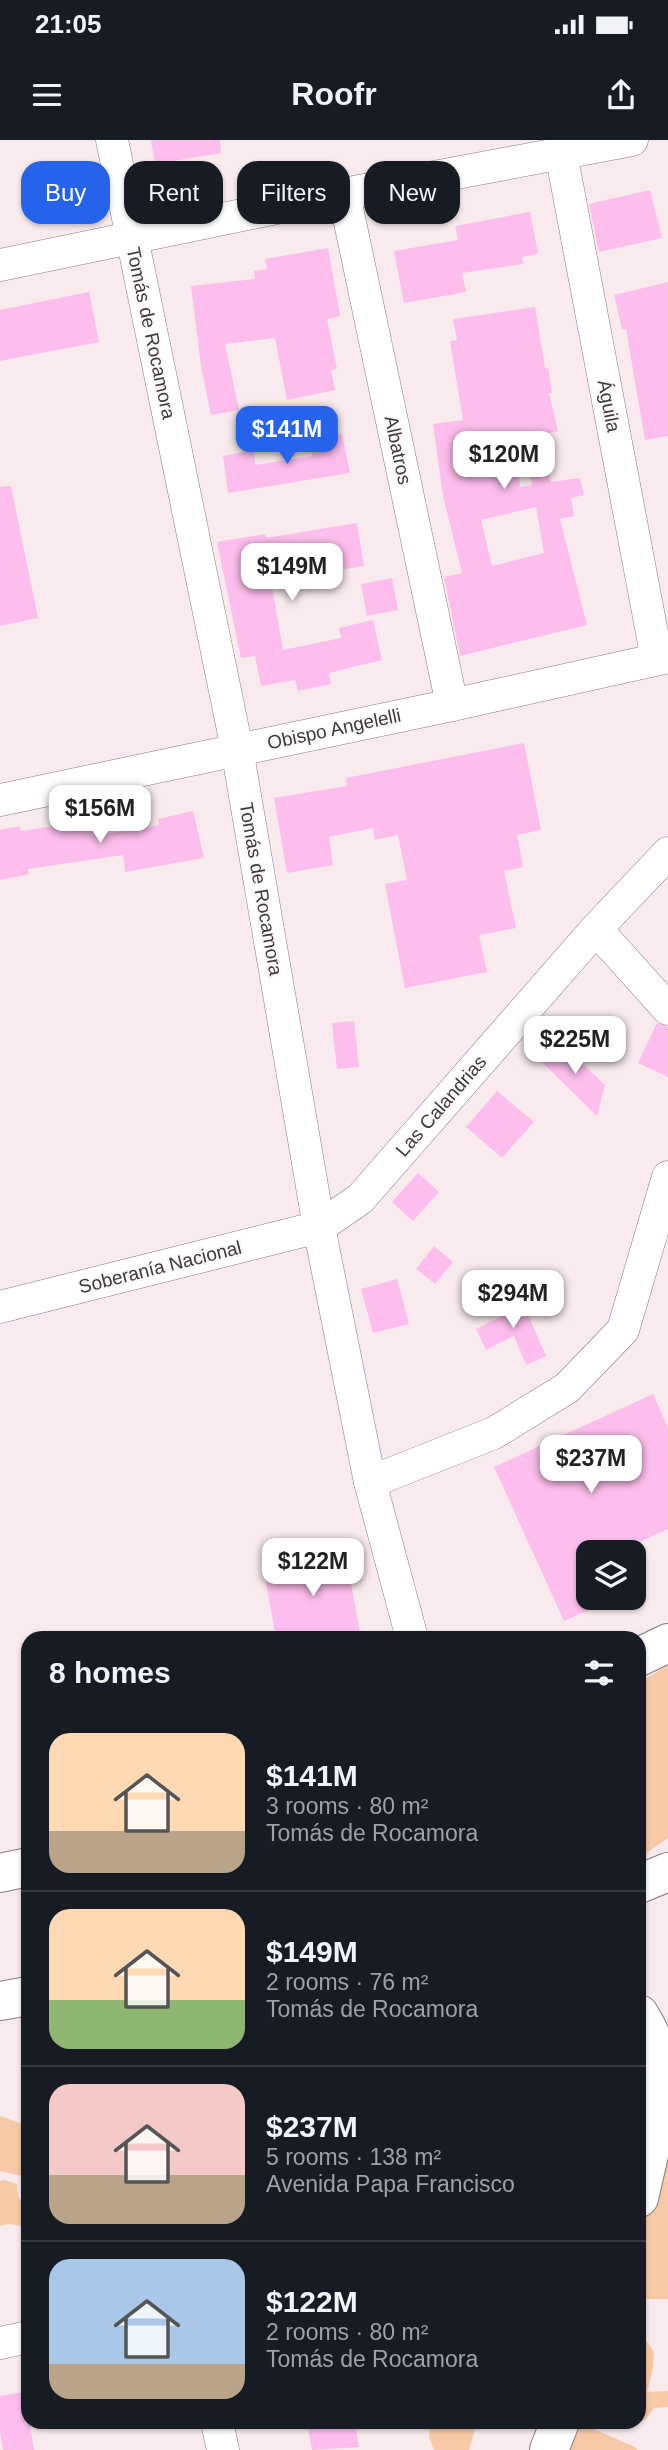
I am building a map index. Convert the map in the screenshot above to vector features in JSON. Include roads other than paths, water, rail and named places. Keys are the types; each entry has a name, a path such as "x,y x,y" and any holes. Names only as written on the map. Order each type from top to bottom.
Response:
{"main road":[{"path":"646,1654 668,1643"},
{"path":"0,1873 21,1868"},
{"path":"646,1881 668,1872"},
{"path":"0,2001 21,1997"},
{"path":"646,2024 659,2053 666,2079 646,2168"},
{"path":"549,2450 557,2429"}],"street":[{"name":"Tomás de Rocamora","path":"111,140 237,750 319,1227 370,1482 410,1631"},
{"path":"350,193 632,140"},
{"name":"Águila","path":"561,153 662,658"},
{"path":"0,265 237,216"},
{"name":"Albatros","path":"350,222 452,705"},
{"name":"Obispo Angelelli","path":"0,800 662,658"},
{"name":"Las Calandrias","path":"319,1227 360,1199 596,929 668,853"},
{"path":"596,929 668,1009"},
{"path":"370,1482 494,1433 567,1388 623,1330 668,1177"},
{"name":"Soberanía Nacional","path":"0,1307 319,1227"},
{"path":"0,2343 21,2338"},
{"path":"218,2429 223,2450"}]}
